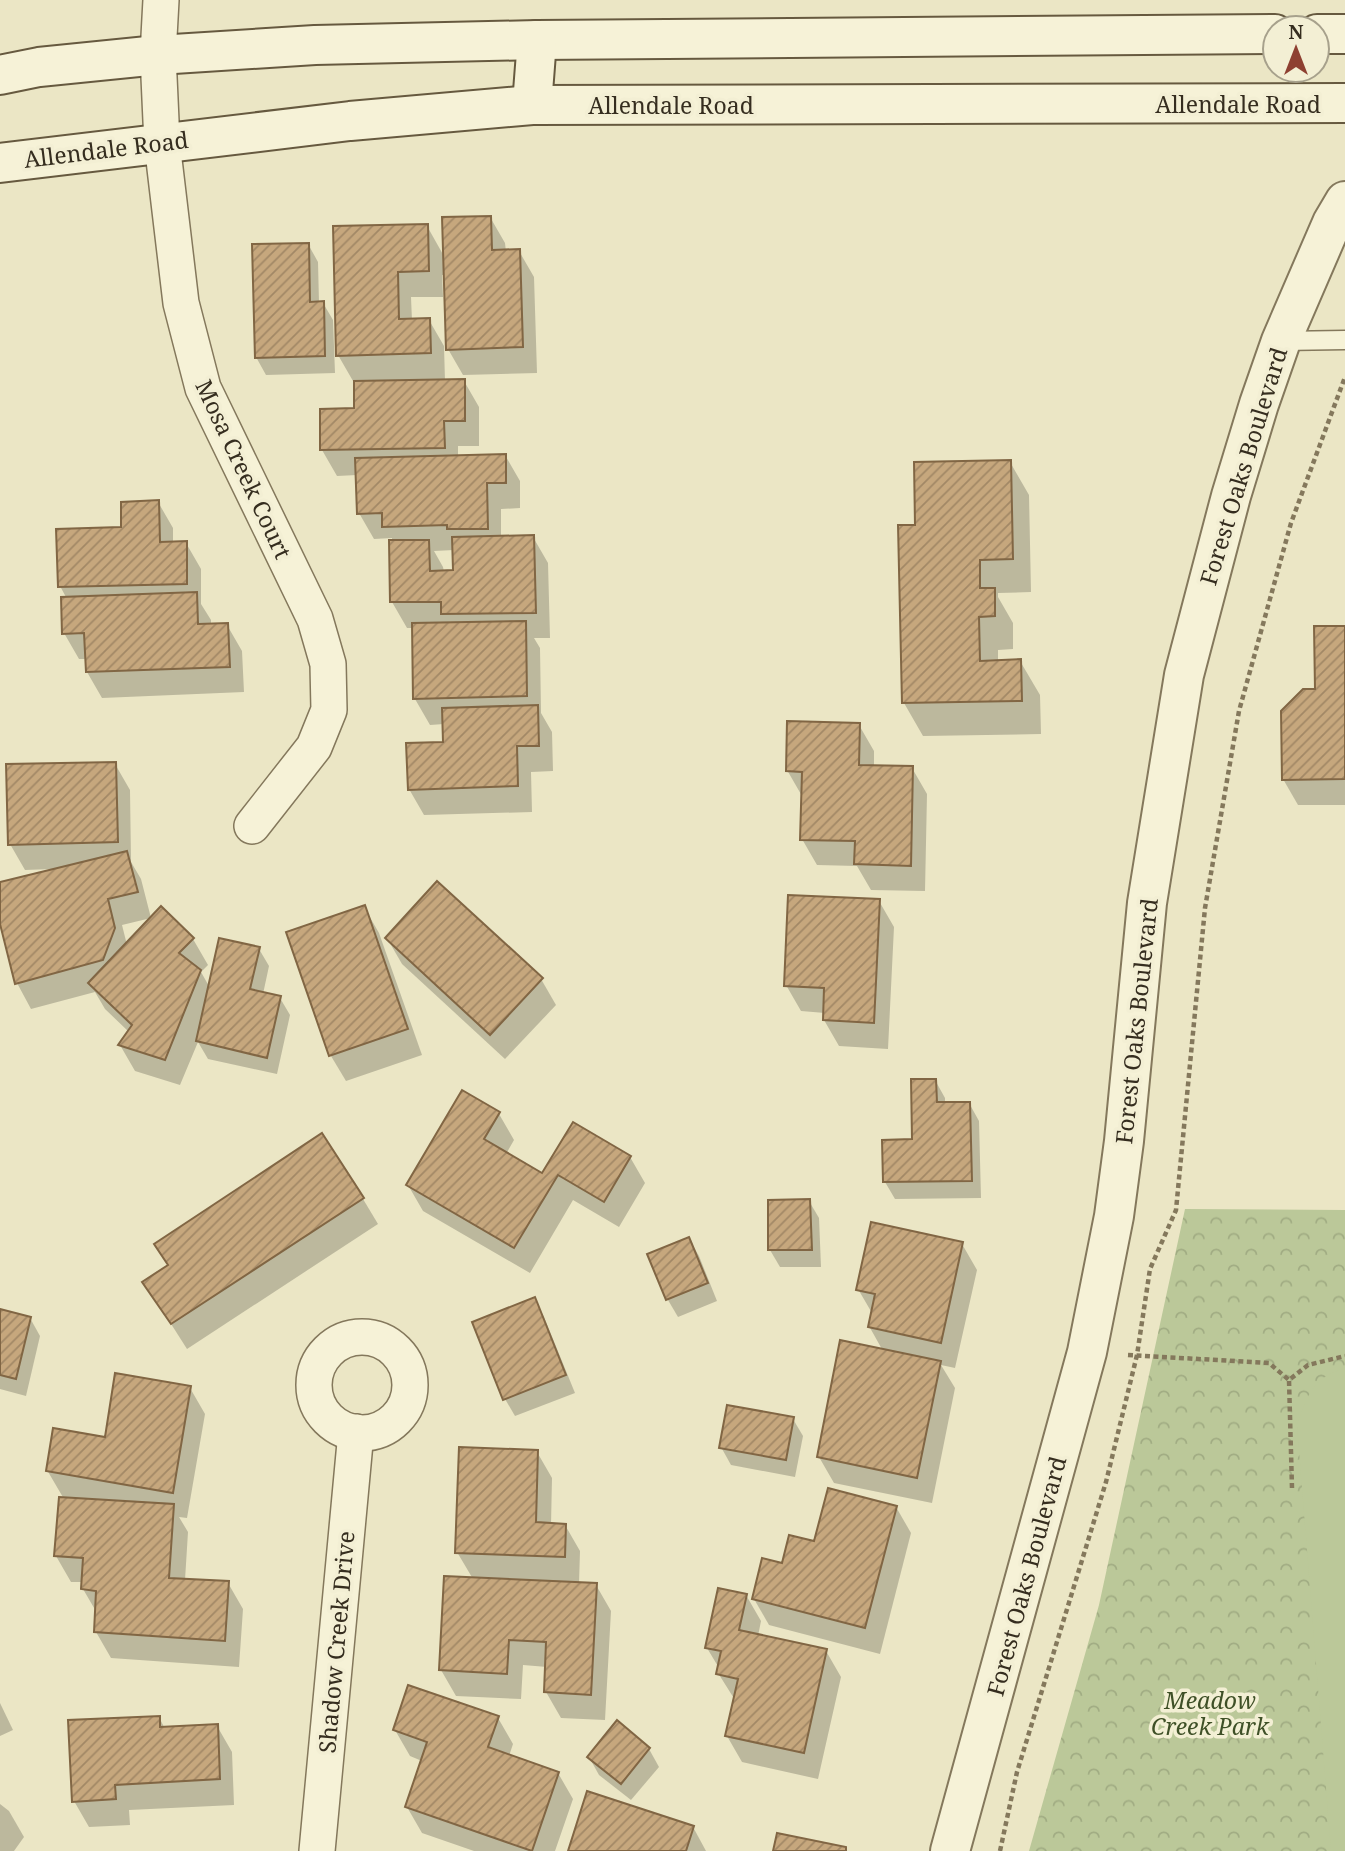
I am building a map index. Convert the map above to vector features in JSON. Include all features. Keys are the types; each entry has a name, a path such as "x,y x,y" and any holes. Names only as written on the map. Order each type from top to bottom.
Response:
{"main road":[{"path":"0,75 39,67 158,55 316,44 1261,34"},
{"path":"532,105 537,40"},
{"name":"Allendale Road","path":"4,162 350,121 532,105 1345,103"},
{"name":"Forest Oaks Boulevard","path":"950,1851 1087,1352 1114,1216 1125,1142 1147,903 1184,675 1231,496 1281,341 1332,223 1345,201"}],"street":[{"name":"Mosa Creek Court","path":"161,0 158,55 162,143 181,303 203,388 315,619 328,664 329,710 314,747 252,826"},
{"name":"Shadow Creek Drive","path":"317,1851 356,1432"}],"lane":[{"path":"1281,341 1345,340"}],"path":[{"path":"1000,1851 1017,1772 1106,1482 1138,1355 1150,1269 1176,1210 1205,908 1239,711 1291,523 1345,377"},
{"path":"1254,628 1262,630"},
{"path":"1087,1352 1269,1363 1289,1380 1292,1488"},
{"path":"1289,1380 1308,1365 1345,1356"}],"green space":[{"name":"Meadow Creek Park","path":"1185,1209 1345,1210 1345,1851 1029,1851 1099,1605"},
{"path":"1345,1368 1345,1851 1331,1851 1297,1425 1304,1404 1318,1382"}],"building":[{"path":"491,216 492,250 520,249 523,347 446,350 442,217"},
{"path":"428,224 429,271 398,272 399,319 430,318 431,353 336,356 333,226"},
{"path":"309,243 310,302 324,301 325,356 255,358 252,244"},
{"path":"465,379 465,421 444,421 445,448 320,450 320,409 354,408 354,381"},
{"path":"506,454 506,483 487,483 488,529 447,529 447,525 382,527 382,513 357,514 355,458"},
{"path":"1011,460 1013,559 980,560 980,588 995,588 995,616 979,617 980,661 1021,659 1022,701 902,703 898,525 915,525 914,462"},
{"path":"159,500 160,542 187,541 187,584 58,587 56,529 121,527 121,502"},
{"path":"534,535 536,613 441,614 441,602 390,602 389,540 429,540 430,571 453,570 452,537"},
{"path":"197,592 198,624 228,623 230,667 86,672 84,633 62,634 61,597"},
{"path":"526,621 527,696 413,699 412,623"},
{"path":"1314,626 1345,626 1345,779 1282,780 1281,711 1303,689 1315,689"},
{"path":"538,705 539,746 517,746 518,786 408,790 406,743 443,742 442,708"},
{"path":"787,721 860,723 859,765 913,766 911,866 854,864 855,841 800,840 802,772 786,771"},
{"path":"116,762 118,842 8,845 6,764"},
{"path":"127,851 138,892 108,899 115,928 103,960 15,984 0,924 0,882"},
{"path":"437,881 543,978 490,1035 385,938"},
{"path":"788,895 880,899 874,1023 823,1020 824,988 784,986"},
{"path":"365,905 408,1029 329,1056 286,932"},
{"path":"161,906 194,938 179,953 201,970 165,1060 118,1045 132,1025 88,983"},
{"path":"219,938 260,947 250,989 281,996 267,1058 196,1041"},
{"path":"911,1079 936,1079 937,1102 970,1102 972,1181 883,1182 882,1140 912,1139"},
{"path":"462,1090 500,1112 484,1139 542,1173 573,1122 631,1156 604,1202 558,1175 514,1248 406,1185"},
{"path":"322,1133 364,1198 171,1324 142,1282 168,1265 154,1244"},
{"path":"810,1199 812,1250 768,1250 768,1200"},
{"path":"871,1222 963,1242 941,1343 868,1327 875,1294 856,1290"},
{"path":"689,1237 708,1283 666,1300 647,1254"},
{"path":"535,1297 566,1375 503,1400 472,1322"},
{"path":"0,1309 31,1317 16,1379 0,1375"},
{"path":"840,1340 941,1361 917,1478 817,1457"},
{"path":"115,1373 191,1386 173,1493 46,1471 53,1428 105,1437"},
{"path":"727,1405 794,1417 786,1460 719,1448"},
{"path":"459,1447 538,1450 536,1522 566,1524 565,1557 455,1553"},
{"path":"828,1488 897,1506 865,1628 752,1599 762,1558 782,1563 789,1535 814,1541"},
{"path":"59,1497 174,1504 169,1578 229,1581 225,1641 94,1632 96,1591 81,1589 83,1558 54,1556"},
{"path":"444,1576 597,1583 591,1695 544,1692 546,1642 509,1640 507,1674 439,1670"},
{"path":"718,1588 747,1594 739,1630 827,1649 804,1753 725,1736 738,1679 716,1674 721,1651 705,1648"},
{"path":"408,1685 499,1716 488,1747 559,1772 532,1851 405,1807 427,1742 393,1730"},
{"path":"160,1716 160,1727 218,1724 220,1779 115,1785 116,1799 72,1802 68,1720"},
{"path":"617,1720 650,1748 621,1784 587,1757"},
{"path":"587,1791 694,1826 686,1851 568,1851"},
{"path":"777,1833 846,1847 846,1851 773,1851"}]}
